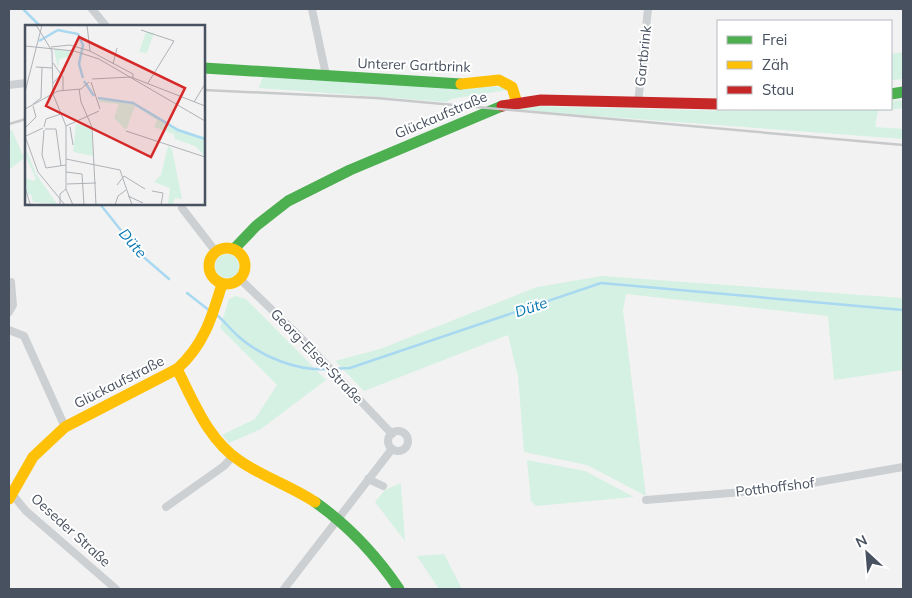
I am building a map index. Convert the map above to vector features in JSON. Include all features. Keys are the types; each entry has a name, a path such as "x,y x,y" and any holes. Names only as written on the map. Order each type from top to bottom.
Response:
{"main road":[{"name":"Unterer Gartbrink","path":"205,68 460,84 499,80 512,86 517,103"},
{"name":"Glückaufstraße","path":"234,249 256,226 288,201 473,116 517,103 541,100 717,104"},
{"path":"224,248 234,249 243,257 245,262 244,274 232,284 222,284 212,277 209,267 216,252 224,248"},
{"name":"Glückaufstraße","path":"10,494 33,457 66,427 177,369 198,349 210,325 222,284"},
{"path":"177,369 204,423 217,442 232,457 304,496 337,519 368,547 398,589"}],"street":[{"path":"92,9 105,25"},
{"path":"312,9 326,75"},
{"name":"Gartbrink","path":"638,103 648,9"},
{"path":"9,85 25,83"},
{"path":"182,208 216,252"},
{"name":"Georg-Elser-Straße","path":"240,279 318,355 392,434"},
{"path":"9,312 13,305 12,282"},
{"path":"9,330 24,336 66,427"},
{"path":"402,432 407,440 404,449 398,451 392,449 388,441 392,434 402,432"},
{"path":"284,589 392,449"},
{"path":"166,506 224,466 232,457"},
{"name":"Potthoffshof","path":"646,500 778,489 903,467"},
{"path":"368,479 383,486"},
{"name":"Oeseder Straße","path":"10,494 26,511 116,589"}],"green space":[{"path":"903,52 903,79 892,80 892,54"},
{"path":"263,76 504,87 507,90 451,99 447,102 259,88"},
{"path":"903,100 903,108 892,109 892,101"},
{"path":"531,106 733,111 886,110 878,111 875,127 903,129 903,139 516,110"},
{"path":"12,130 24,158 9,170 9,131"},
{"path":"227,254 235,258 239,266 235,274 227,278 219,274 215,266 219,258"},
{"path":"602,276 903,298 903,370 834,380 828,316 626,294 623,310 646,496 587,465 524,452 518,376 508,335 364,391 335,361 380,349 537,287"},
{"path":"236,296 246,299 326,380 261,429 229,443 222,435 255,419 277,385 220,328 229,299"},
{"path":"527,460 585,471 634,497 536,506 531,501"},
{"path":"401,483 405,541 375,502 385,490"},
{"path":"444,554 462,589 439,589 417,556"}],"waterway":[{"name":"Düte","path":"23,9 39,25"},
{"name":"Düte","path":"101,205 139,253 169,279"},
{"name":"Düte","path":"332,369 350,368 601,283 903,310"},
{"name":"Düte","path":"187,293 210,311"},
{"name":"Düte","path":"217,315 239,337 258,351 292,365 304,368 327,369"}],"railway":[{"path":"205,90 376,98 903,145"},
{"path":"9,124 25,119"}],"traffic: fast":[{"path":"205,68 461,84"},
{"path":"892,94 903,92"},
{"path":"234,249 256,226 288,201 350,170 502,106"},
{"path":"315,502 361,542 381,564 399,589"}],"traffic: slow":[{"path":"461,84 499,80 512,87 517,103"},
{"path":"227,248 234,249 240,253 244,259 245,266 244,273 240,279 234,283 227,284 220,283 214,279 210,273 209,266 210,259 214,253 220,249 227,248"},
{"path":"9,499 33,457 65,427 177,369 186,360 206,330 222,284"},
{"path":"177,369 203,420 210,431 229,452 249,467 315,502"}],"traffic: jam":[{"path":"502,106 541,100 717,104"}]}
